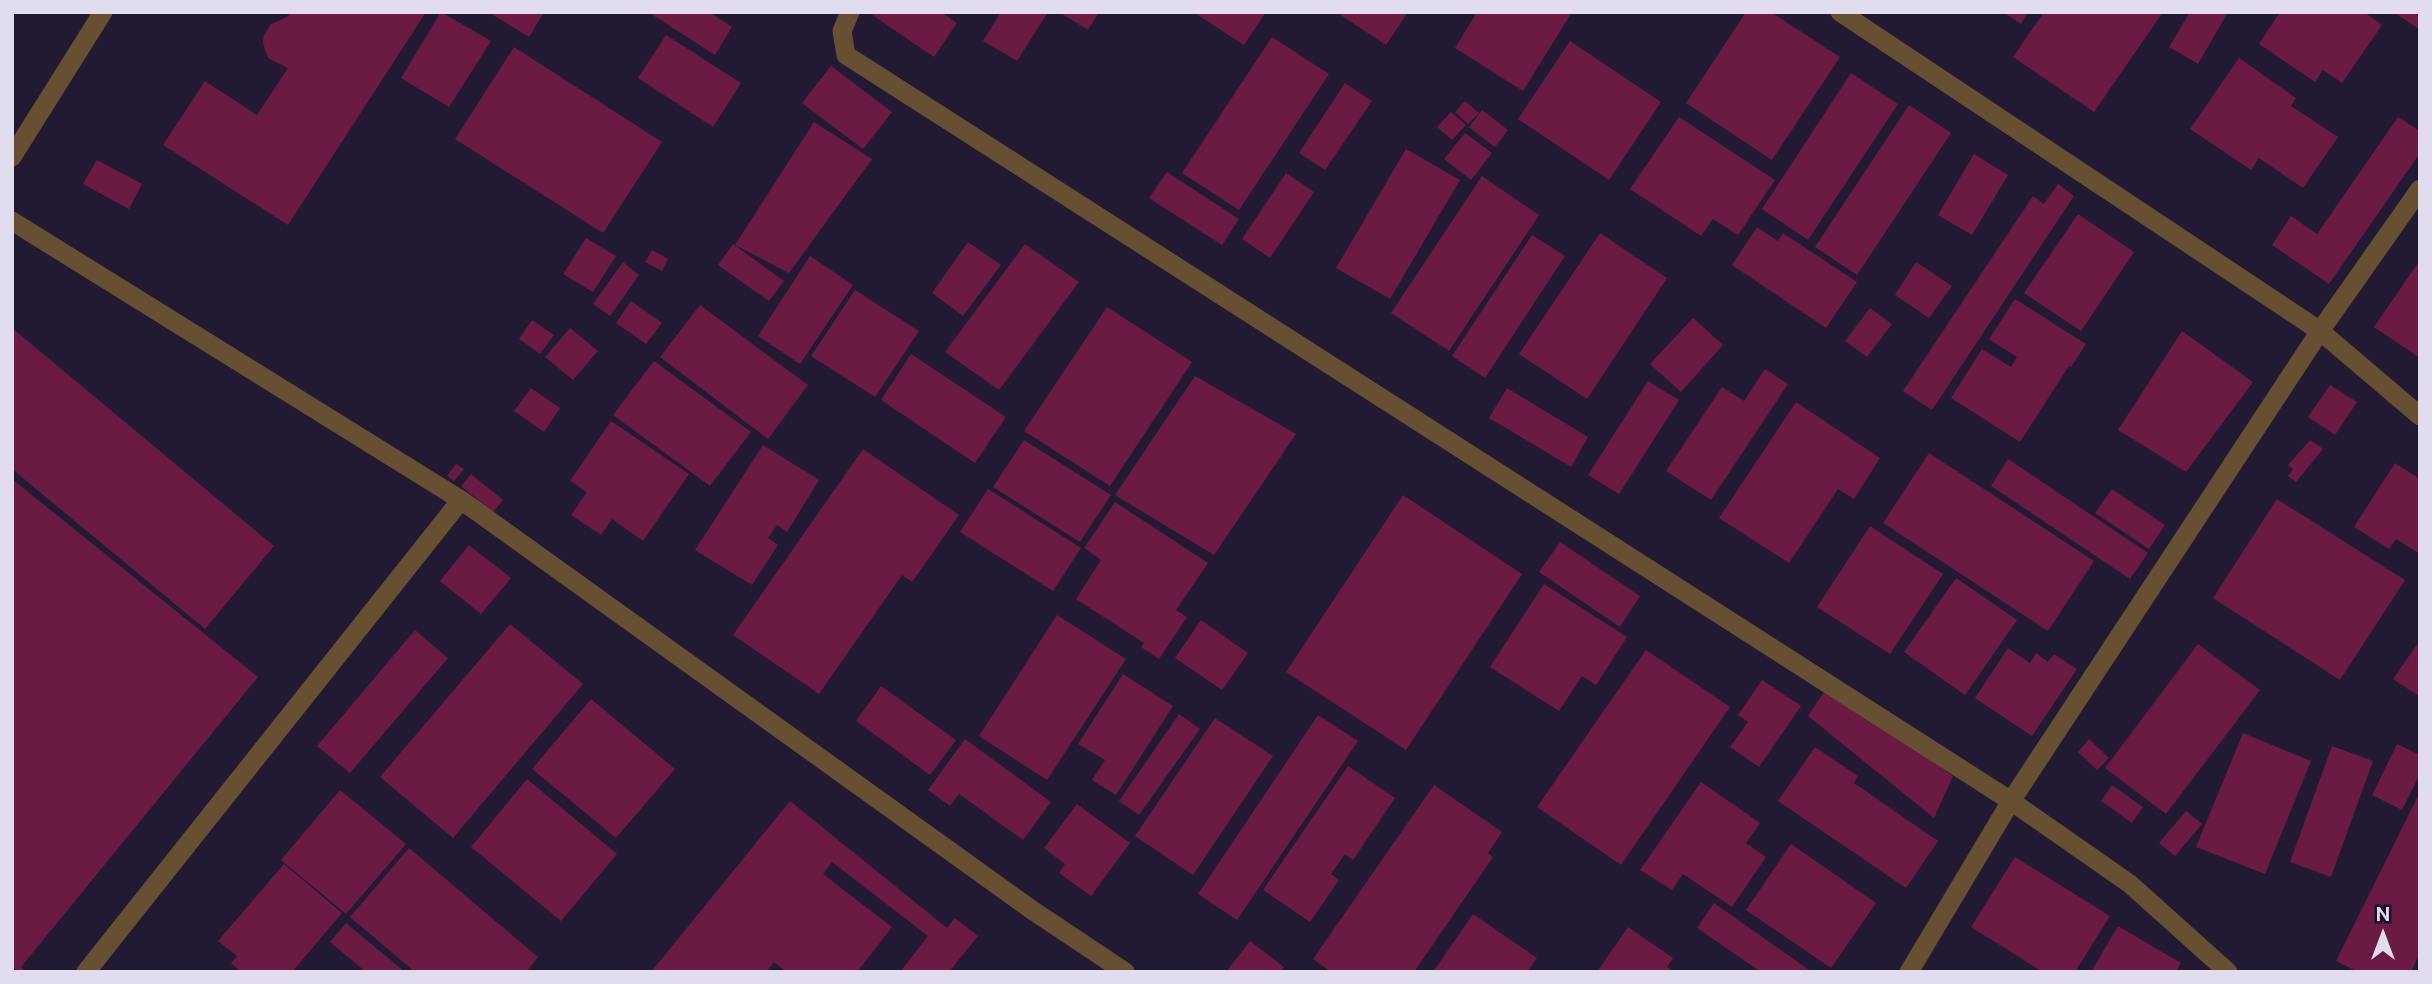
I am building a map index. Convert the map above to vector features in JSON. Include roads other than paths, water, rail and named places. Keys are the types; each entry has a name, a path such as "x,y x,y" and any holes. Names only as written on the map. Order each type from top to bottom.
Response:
{"street":[{"path":"12,158 103,12"},
{"path":"850,12 842,31 846,54 2011,801 2130,884 2228,972"},
{"path":"1840,12 2320,331 2420,416"},
{"path":"1909,972 2011,801 2320,331 2420,190"},
{"path":"12,221 461,500 1010,895 1125,972"},
{"path":"86,972 461,500"}]}
